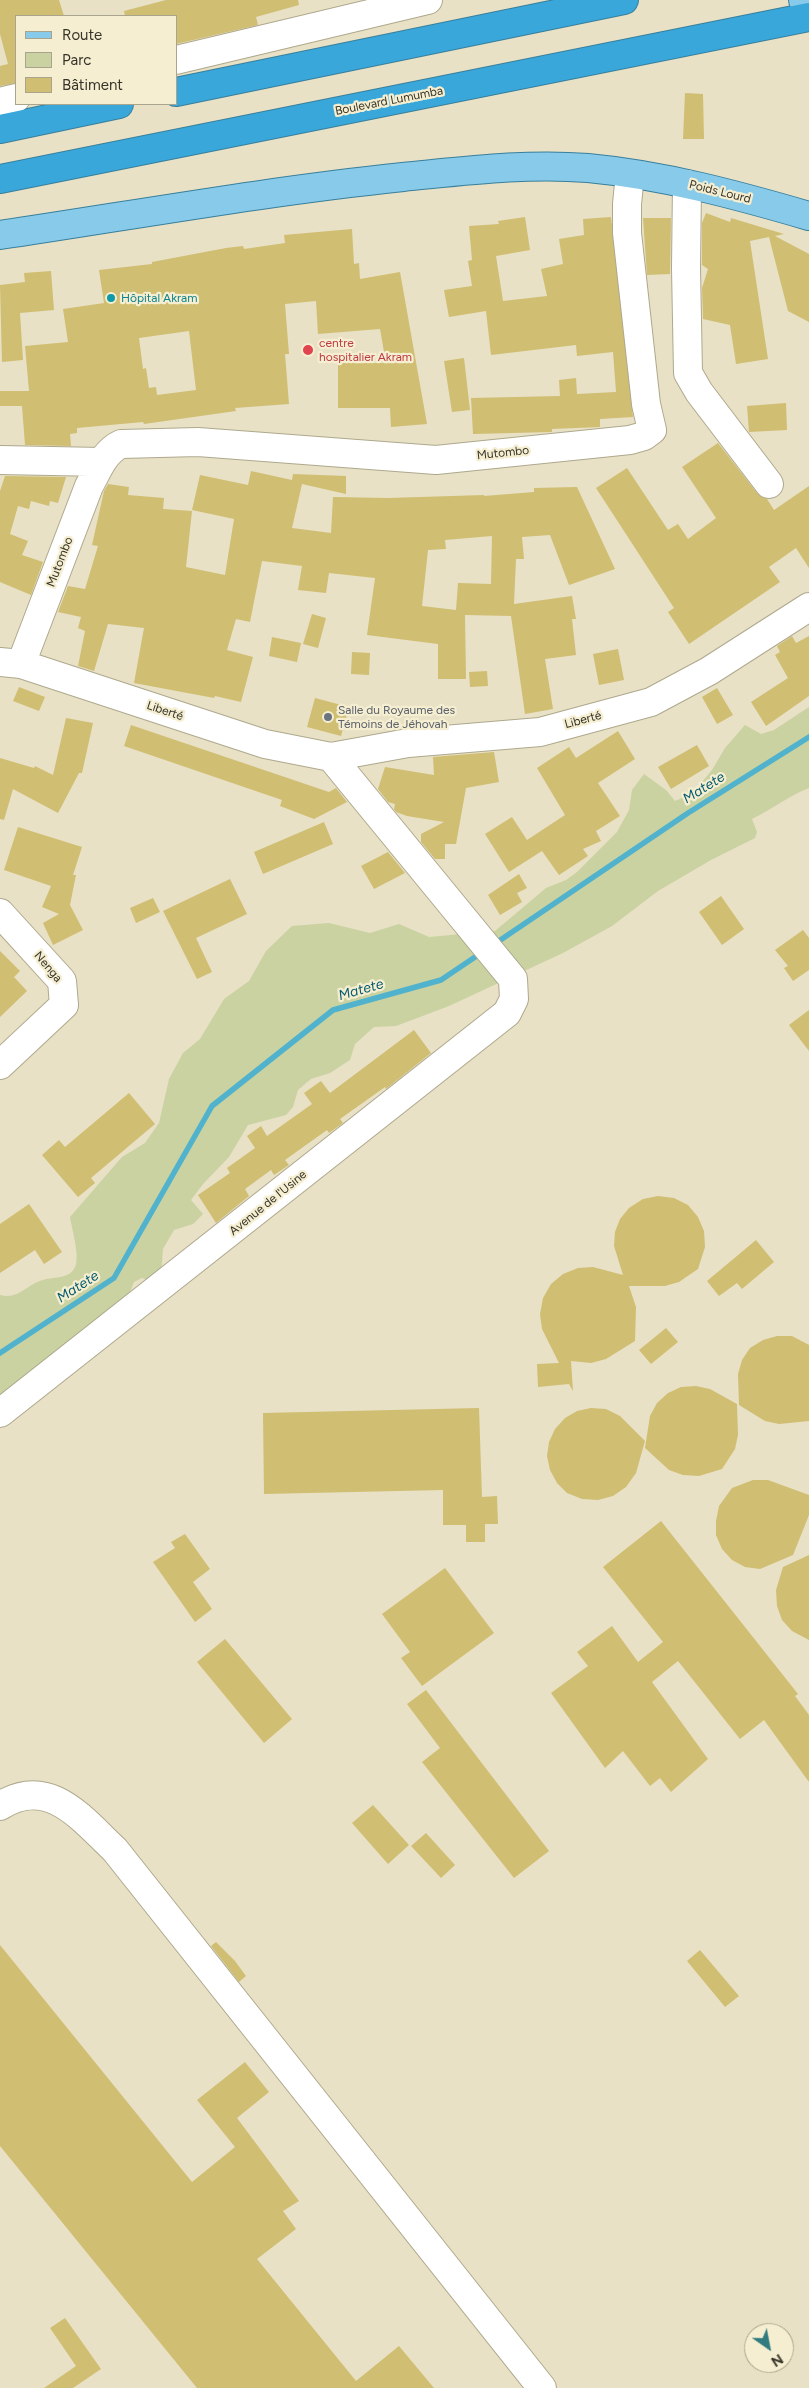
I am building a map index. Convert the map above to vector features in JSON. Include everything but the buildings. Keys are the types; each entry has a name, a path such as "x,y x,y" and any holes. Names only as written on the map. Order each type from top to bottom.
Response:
{"highway":[{"path":"178,92 624,0"},
{"name":"Boulevard Lumumba","path":"0,179 809,17"},
{"path":"0,129 114,105"}],"main road":[{"path":"803,0 809,8"},
{"name":"Poids Lourd","path":"0,235 315,186 489,168 588,168 630,174 687,184 809,216"}],"street":[{"path":"178,60 428,0"},
{"path":"0,102 15,98"},
{"name":"Mutombo","path":"10,663 89,486 112,448 121,444 198,442 436,460 630,440 644,436 652,430 646,404 636,303 629,259 627,204 630,174"},
{"path":"687,184 688,373 699,392 769,484"},
{"path":"0,460 102,462"},
{"name":"Liberté","path":"10,663 265,744 331,757 408,743 540,732 651,702 709,671 809,607"},
{"name":"Avenue de l'Usine","path":"0,1413 507,1013 514,999 513,979 331,757"},
{"name":"Nenga","path":"0,913 62,981 64,1005 0,1065"},
{"path":"0,1806 11,1799 39,1793 69,1807 115,1850 542,2388"}],"green space":[{"path":"809,707 809,788 752,819 757,832 755,838 711,860 658,891 612,926 563,953 449,1006 396,1026 374,1027 355,1044 350,1060 330,1073 311,1079 298,1090 293,1107 286,1115 248,1125 229,1157 203,1184 191,1200 203,1214 193,1224 174,1230 163,1249 161,1274 154,1282 142,1278 134,1282 126,1302 0,1409 0,1295 18,1294 37,1282 71,1273 76,1264 77,1254 70,1217 122,1157 145,1143 159,1123 169,1079 183,1053 200,1039 224,999 249,981 266,951 292,926 329,923 370,933 399,924 429,937 495,931 546,888 566,880 577,872 617,832 629,810 632,790 644,774 666,790 675,801 693,793 712,770 725,748 745,725 761,734 774,730"}],"waterway":[{"name":"Matete","path":"493,945 688,813 809,737"},
{"name":"Matete","path":"0,1353 114,1278 212,1106 333,1010 441,980 481,953"}],"place":[{"name":"Hôpital Akram","path":"111,298"},
{"name":"centre hospitalier Akram","path":"308,350"},
{"name":"Salle du Royaume des Témoins de Jéhovah","path":"328,717"}]}
